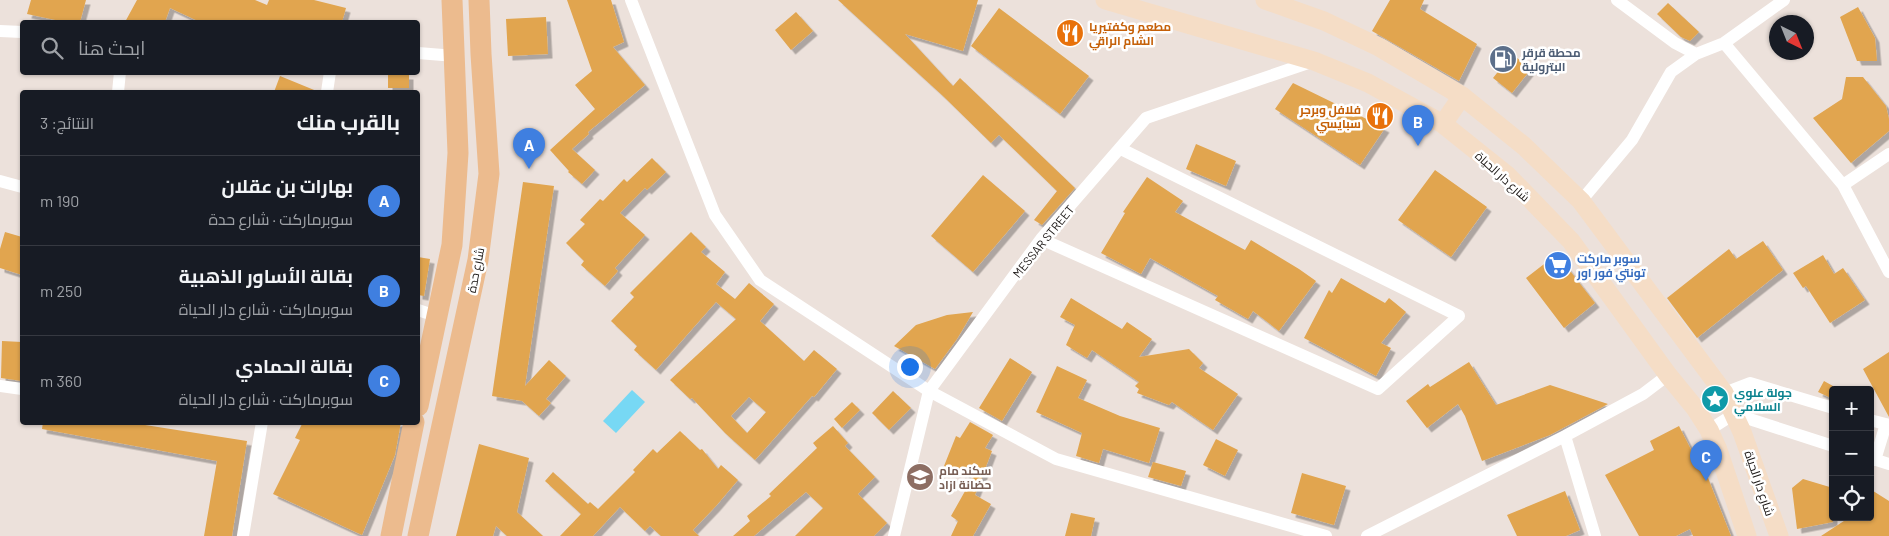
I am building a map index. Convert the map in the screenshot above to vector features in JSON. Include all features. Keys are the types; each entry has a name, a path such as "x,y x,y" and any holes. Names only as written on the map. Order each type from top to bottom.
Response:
{"main road":[{"name":"شارع حدة","path":"418,536 478,260 489,174 479,0"},
{"name":"شارع دار الحياة","path":"1105,0 1314,61 1368,83 1443,124 1508,176 1571,242 1668,375 1695,408 1709,430 1718,450 1748,536"},
{"name":"شارع دار الحياة","path":"1264,0 1324,21 1379,46 1462,96 1524,146 1581,201 1724,393 1742,432 1778,536"},
{"path":"420,385 427,313 452,245 458,153 455,56 450,6"},
{"path":"455,56 481,54"},
{"path":"1443,124 1462,96"},
{"path":"391,536 413,425"}],"street":[{"path":"632,0 716,215 760,280 929,391 1056,458 1326,536"},
{"path":"1617,0 1675,43 1696,54"},
{"path":"1581,201 1632,140 1671,72 1696,54 1724,43 1784,0"},
{"path":"0,31 20,32"},
{"path":"1724,43 1843,185 1889,272"},
{"path":"420,53 455,56"},
{"name":"MESSAR STREET","path":"894,536 929,391 1041,239 1146,118 1314,61"},
{"path":"118,90 120,75"},
{"path":"327,90 330,75"},
{"path":"1041,239 1378,389 1459,316 1120,149"},
{"path":"1843,185 1889,154"},
{"path":"0,181 20,186"},
{"path":"1367,536 1565,436 1643,394 1668,375"},
{"path":"1695,408 1724,393 1750,383 1829,407"},
{"path":"0,386 20,389"},
{"path":"1709,430 1734,414 1829,445"},
{"path":"1874,421 1888,425 1874,457"},
{"path":"244,536 262,425"},
{"path":"1565,436 1595,536"},
{"path":"1874,459 1889,464"}],"water":[{"path":"632,390 645,402 616,433 603,421"}],"building":[{"path":"31,0 86,0 81,20 56,20 27,14"},
{"path":"137,0 255,0 267,5 269,0 314,0 346,8 343,20 196,20 170,8 166,20 126,20"},
{"path":"567,0 611,0 624,42 613,47 645,85 588,132 589,134 572,149 595,170 582,184 568,172 550,150 595,109 575,85 592,71"},
{"path":"838,0 978,0 963,51 905,34 953,86 960,78 1075,188 1042,225 1034,220 1057,191 999,135 991,143 943,96"},
{"path":"1390,0 1424,0 1420,9 1477,44 1459,81 1372,31"},
{"path":"1668,3 1699,32 1690,41 1681,37 1657,14"},
{"path":"1858,7 1875,38 1877,61 1857,61 1840,17"},
{"path":"999,8 1089,76 1060,114 971,46"},
{"path":"796,12 813,31 791,50 775,30"},
{"path":"546,17 548,54 508,56 506,19"},
{"path":"1512,54 1531,69 1512,93 1493,78"},
{"path":"388,75 409,75 409,88 388,88"},
{"path":"280,76 314,90 275,90"},
{"path":"1846,77 1863,77 1886,106 1889,119 1889,131 1851,163 1813,118 1842,99"},
{"path":"1293,83 1385,128 1360,165 1275,109"},
{"path":"1196,144 1236,161 1226,186 1186,169"},
{"path":"652,158 666,172 647,190 645,188 620,213 645,235 615,268 618,271 605,286 581,265 584,261 566,243 585,224 580,220 600,199 603,201 624,179 627,182"},
{"path":"1435,170 1487,207 1451,257 1398,220"},
{"path":"983,175 1025,211 973,272 931,236"},
{"path":"1147,177 1183,201 1175,212 1245,250 1251,240 1316,281 1279,331 1253,311 1248,319 1215,300 1218,296 1150,258 1141,274 1101,253 1125,213 1123,212"},
{"path":"523,182 554,186 525,386 549,360 566,376 546,399 551,403 539,416 522,401 492,396"},
{"path":"5,232 20,236 20,274 0,268 0,249"},
{"path":"691,232 706,247 701,252 725,272 716,284 735,299 749,283 774,304 760,321 804,361 814,350 837,369 814,397 812,396 755,460 725,433 692,398 690,399 670,380 736,319 716,302 656,370 634,350 637,346 611,321 634,297 630,293","holes":["749,397 766,412 747,433 731,416"]},
{"path":"1763,241 1783,270 1697,338 1667,298 1729,249 1736,259"},
{"path":"1557,254 1595,303 1564,328 1526,278"},
{"path":"1823,255 1834,274 1843,268 1865,300 1830,323 1806,286 1803,288 1793,273"},
{"path":"420,257 430,259 424,296 420,295"},
{"path":"1341,278 1385,303 1389,298 1406,312 1381,343 1391,348 1376,376 1304,338 1329,290 1332,293"},
{"path":"1071,298 1122,329 1127,322 1152,339 1139,357 1189,349 1203,363 1199,368 1238,394 1213,430 1172,402 1169,405 1137,393 1139,389 1135,386 1139,382 1092,350 1087,358 1066,345 1075,325 1060,317"},
{"path":"973,312 957,339 935,369 894,346 916,325 947,315"},
{"path":"2,341 20,342 20,381 1,378"},
{"path":"1889,352 1889,417 1874,386 1872,386 1863,369"},
{"path":"1010,358 1032,372 1002,421 979,408"},
{"path":"1469,362 1496,405 1550,385 1608,404 1550,435 1482,461 1465,416 1458,404 1427,428 1406,401 1428,384 1430,387"},
{"path":"1057,366 1087,380 1078,398 1120,416 1160,428 1149,463 1103,449 1099,463 1076,456 1082,433 1036,412"},
{"path":"1824,381 1833,386 1829,386 1829,397 1818,392"},
{"path":"893,391 911,408 889,430 872,413"},
{"path":"852,402 860,410 842,428 834,419"},
{"path":"970,422 993,435 985,448 992,451 975,495 991,504 973,536 951,536 958,521 951,516 973,477 944,466 956,436 960,438"},
{"path":"43,425 145,425 247,441 232,536 204,536 217,461 42,429"},
{"path":"302,425 400,425 395,455 362,535 273,494 300,440 295,438"},
{"path":"833,426 848,443 845,446 875,477 858,494 887,523 874,536 795,536 823,508 806,492 754,536 733,536 750,521 747,516 771,496 769,494 817,448 813,443"},
{"path":"1679,426 1706,479 1708,478 1731,536 1693,536 1690,529 1676,536 1639,536 1605,475 1654,450 1650,441"},
{"path":"680,431 700,450 702,449 718,469 721,465 738,480 693,530 699,536 661,536 650,526 645,531 620,507 593,536 560,536 581,514 545,481 553,472 588,504 590,502 598,509 635,472 633,470 653,449 657,453"},
{"path":"1216,439 1238,450 1225,476 1203,465"},
{"path":"479,444 529,458 517,512 543,536 507,536 496,526 493,536 456,536"},
{"path":"1153,462 1186,471 1181,486 1148,477"},
{"path":"1302,473 1346,486 1334,525 1291,513"},
{"path":"1803,479 1829,487 1829,521 1833,522 1797,529 1792,488"},
{"path":"1565,491 1580,530 1566,536 1517,536 1507,515"},
{"path":"1874,492 1889,501 1889,536 1821,536 1844,521 1874,521"},
{"path":"1071,513 1095,518 1091,536 1065,536"}],"place":[{"name":"مطعم وكفتيريا الشام الراقي","path":"1070,33"},
{"name":"محطة قرقر البترولية","path":"1503,59"},
{"name":"فلافل وبرجر سبايسي","path":"1380,116"},
{"name":"بقالة الأساور الذهبية","path":"1418,146"},
{"name":"بهارات بن عقلان","path":"529,169"},
{"name":"سوبر ماركت تونتي فور اور","path":"1558,265"},
{"name":"جولة علوي السلامي","path":"1715,399"},
{"name":"سكند مام حضانة ازاد","path":"920,477"},
{"name":"بقالة الحمادي","path":"1706,481"}]}
